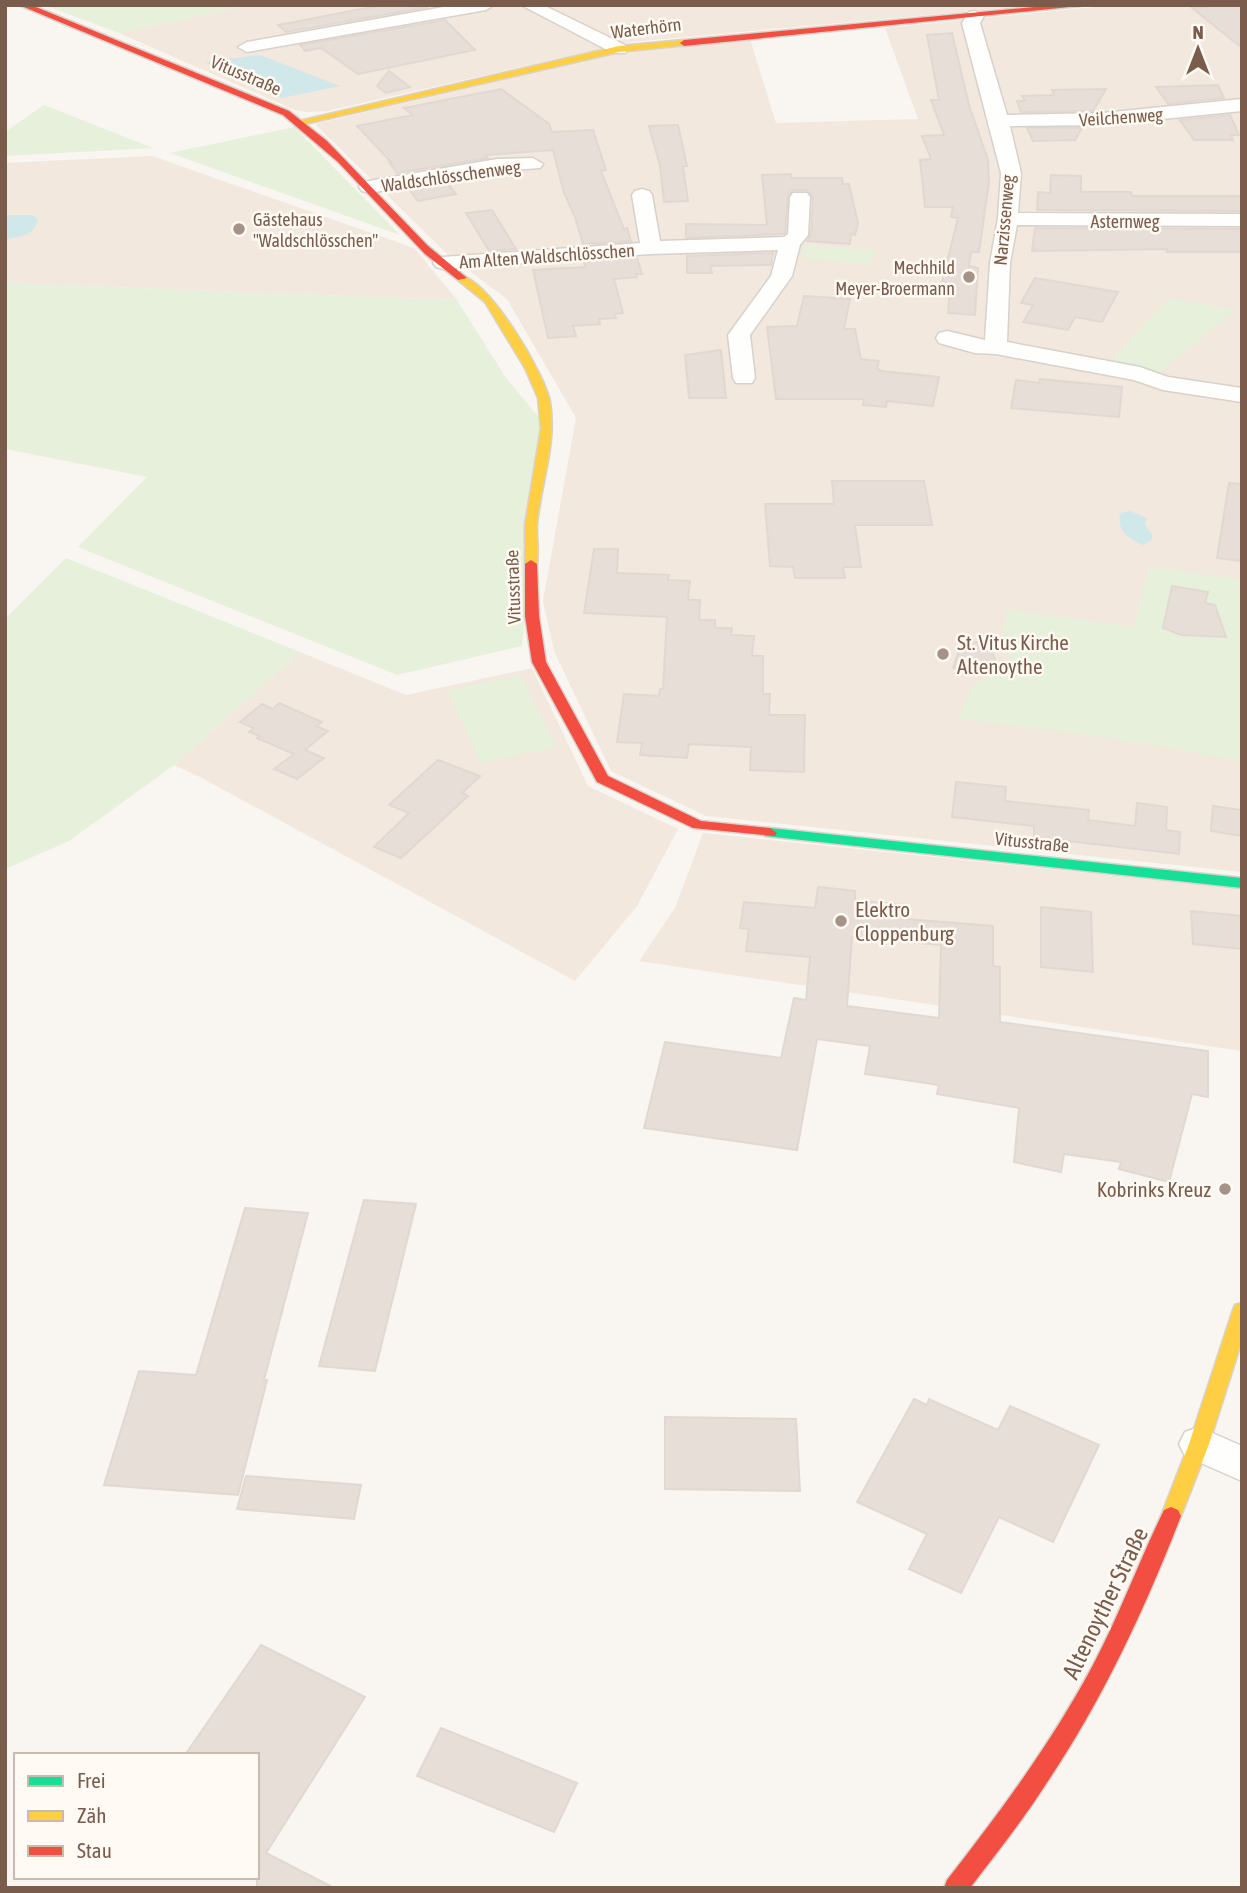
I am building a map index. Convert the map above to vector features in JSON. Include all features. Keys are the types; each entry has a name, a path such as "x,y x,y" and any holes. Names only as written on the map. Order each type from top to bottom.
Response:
{"street":[{"name":"Vitusstraße","path":"23,5 286,113 300,122 369,187 424,248 489,300 531,368 544,398 547,428 531,525 531,616 539,662 601,779 698,825 1242,883"},
{"path":"247,47 486,5"},
{"path":"529,5 619,49"},
{"name":"Waterhörn","path":"300,122 619,49 1085,5"},
{"name":"Narzissenweg","path":"975,16 971,23 1011,173 1008,218 1000,263 996,347"},
{"path":"339,31 358,46"},
{"name":"Veilchenweg","path":"999,121 1114,119 1242,106"},
{"name":"Waldschlösschenweg","path":"369,187 497,165 533,164"},
{"name":"Am Alten Waldschlösschen","path":"642,195 651,248"},
{"path":"744,378 739,335 782,276 790,243 798,235 800,197"},
{"name":"Asternweg","path":"1008,218 1060,221 1242,220"},
{"name":"Am Alten Waldschlösschen","path":"443,263 651,248 790,243"},
{"path":"947,338 975,346 996,347 1140,374 1163,383 1242,395"},
{"name":"Altenoyther Straße","path":"955,1888 978,1861 1050,1760 1108,1657 1147,1579 1199,1444 1242,1310"},
{"path":"1199,1444 1242,1464"}],"shaded area":[{"path":"251,5 1036,5 631,42 327,111 307,112 295,110 119,33"},
{"path":"1115,5 1242,5 1242,872 706,816 611,771 554,651 543,601 576,418 507,299 448,255 315,124 609,55 750,39 776,123 918,119 885,28"},
{"path":"152,156 414,248 457,300 5,281 5,163"},
{"path":"300,652 406,695 532,668 588,786 678,829 637,906 575,981 174,765"},
{"path":"703,833 1242,889 1242,1051 639,961 675,908"}],"green space":[{"path":"44,5 251,5 119,33"},
{"path":"44,105 153,148 5,156 5,132"},
{"path":"294,127 400,235 170,153"},
{"path":"803,245 876,250 870,265 801,258"},
{"path":"5,281 457,300 506,378 541,420 522,646 397,675 78,547 147,477 5,449"},
{"path":"1169,298 1236,310 1161,372 1110,361"},
{"path":"66,558 300,652 174,765 69,841 5,869 5,619"},
{"path":"1149,567 1242,579 1242,761 1104,737 957,719 973,686 1004,667 1010,657 1001,645 1007,609 1134,627"},
{"path":"520,675 557,747 481,763 447,690"}],"water":[{"path":"260,55 340,86 282,98 205,62"},
{"path":"5,215 32,215 38,219 30,232 5,239"},
{"path":"1130,511 1147,518 1145,524 1153,536 1151,541 1143,545 1124,533 1120,525 1120,513"}],"building":[{"path":"382,5 428,7 286,32 278,25"},
{"path":"1242,5 1242,48 1192,8"},
{"path":"445,20 475,50 358,74 321,48 305,51 300,45"},
{"path":"952,33 969,105 988,160 989,182 979,252 971,252 969,266 978,268 975,315 948,313 950,287 941,286 958,218 951,217 953,207 925,207 920,160 931,159 922,136 944,135 931,100 939,100 927,35"},
{"path":"389,71 410,87 386,93 377,86"},
{"path":"1218,85 1224,98 1168,104 1156,87"},
{"path":"501,89 549,124 552,132 593,130 606,170 601,171 631,241 583,244 564,193 553,150 485,155 488,158 397,173 391,162 357,126 413,115 404,108"},
{"path":"1106,89 1093,111 1021,112 1017,101 1025,101 1022,96 1054,95 1052,90"},
{"path":"1230,115 1239,135 1231,135 1233,140 1194,140 1180,120"},
{"path":"678,125 687,166 683,166 688,201 664,202 660,166 649,126"},
{"path":"1027,128 1082,128 1075,140 1033,141"},
{"path":"791,174 792,178 842,178 843,184 849,184 858,223 855,235 851,234 850,244 807,241 811,235 813,197 807,190 793,190 788,195 783,234 686,238 686,224 767,225 762,175"},
{"path":"1051,175 1081,176 1081,192 1131,192 1132,196 1242,196 1242,211 1037,210 1038,192 1050,193"},
{"path":"446,182 456,194 418,201 409,189"},
{"path":"492,210 516,249 489,251 466,213"},
{"path":"1035,228 1242,229 1242,252 1167,252 1167,249 1032,251"},
{"path":"773,253 771,265 710,266 712,273 687,273 687,256"},
{"path":"637,258 642,274 614,279 623,313 615,314 616,318 599,319 600,324 573,326 576,336 548,338 533,270 585,267 584,261"},
{"path":"1035,278 1118,292 1102,322 1075,317 1068,330 1023,322 1033,305 1021,303"},
{"path":"804,296 850,299 844,329 855,329 861,359 879,361 877,369 882,371 939,377 933,406 887,401 886,407 863,405 864,399 776,399 767,327 797,326"},
{"path":"721,350 726,398 689,398 685,355"},
{"path":"1040,379 1122,387 1119,417 1011,408 1016,380 1039,383"},
{"path":"832,481 924,481 932,525 855,525 861,567 843,567 845,578 795,578 793,567 770,566 765,504 834,504"},
{"path":"1229,483 1242,484 1242,561 1217,558"},
{"path":"594,549 618,549 617,573 669,575 668,580 690,581 688,600 700,600 699,620 715,620 715,628 732,628 731,635 754,636 752,656 763,656 763,694 770,694 769,715 805,715 804,772 750,770 751,747 689,744 687,758 640,755 642,743 617,742 624,694 659,696 660,689 663,689 667,617 584,613"},
{"path":"1172,586 1208,592 1205,603 1215,605 1226,637 1181,635 1163,628"},
{"path":"963,640 983,643 990,649 995,659 989,667 975,671 953,668"},
{"path":"279,703 322,722 316,726 328,731 305,750 324,758 297,779 274,769 294,754 257,738 260,736 249,732 254,728 240,722 262,704 273,709"},
{"path":"438,760 480,776 462,793 468,796 401,858 374,847 409,813 389,805"},
{"path":"956,782 1006,787 1005,801 1089,810 1088,820 1135,826 1137,803 1167,807 1166,830 1180,832 1179,854 1034,837 1034,826 952,817"},
{"path":"1213,806 1242,810 1242,836 1211,831"},
{"path":"818,887 855,891 855,900 907,905 906,919 993,926 993,966 1000,967 1000,1022 1208,1051 1208,1097 1192,1094 1169,1182 1119,1169 1121,1162 1064,1154 1061,1172 1014,1162 1019,1108 937,1094 939,1085 865,1074 870,1046 817,1039 797,1150 644,1128 665,1042 781,1058 794,998 806,1000 810,957 746,951 749,929 740,928 744,902 815,908","holes":["852,937 941,945 939,1018 847,1006"]},
{"path":"1041,907 1091,912 1093,972 1041,967"},
{"path":"1191,911 1242,916 1242,949 1193,944"},
{"path":"364,1200 416,1204 375,1371 319,1366"},
{"path":"245,1208 308,1213 264,1380 267,1380 238,1495 104,1485 139,1371 196,1375"},
{"path":"914,1399 927,1405 929,1399 998,1430 1010,1406 1099,1445 1053,1542 999,1517 961,1593 909,1569 927,1534 857,1502"},
{"path":"665,1417 796,1419 800,1491 665,1489"},
{"path":"246,1476 361,1485 354,1519 237,1509"},
{"path":"261,1645 365,1697 266,1853 334,1888 257,1888 259,1753 186,1753"},
{"path":"441,1728 577,1783 554,1832 417,1776"}],"traffic: fast":[{"path":"770,833 1242,883"}],"traffic: slow":[{"path":"300,122 619,49 684,43"},
{"path":"462,278 489,300 531,368 544,398 547,428 531,525 531,564"},
{"path":"1171,1516 1199,1444 1242,1310"}],"traffic: jam":[{"path":"23,5 286,113 324,143 428,252 462,278"},
{"path":"684,43 1085,5"},
{"path":"531,564 532,616 539,662 602,779 698,825 770,833"},
{"path":"955,1888 1028,1792 1085,1701 1132,1610 1171,1516"}],"place":[{"name":"Gästehaus \"Waldschlösschen\"","path":"239,229"},
{"name":"Mechhild Meyer-Broermann","path":"969,277"},
{"name":"St. Vitus Kirche Altenoythe","path":"943,654"},
{"name":"Elektro Cloppenburg","path":"841,921"},
{"name":"Kobrinks Kreuz","path":"1225,1189"}]}
